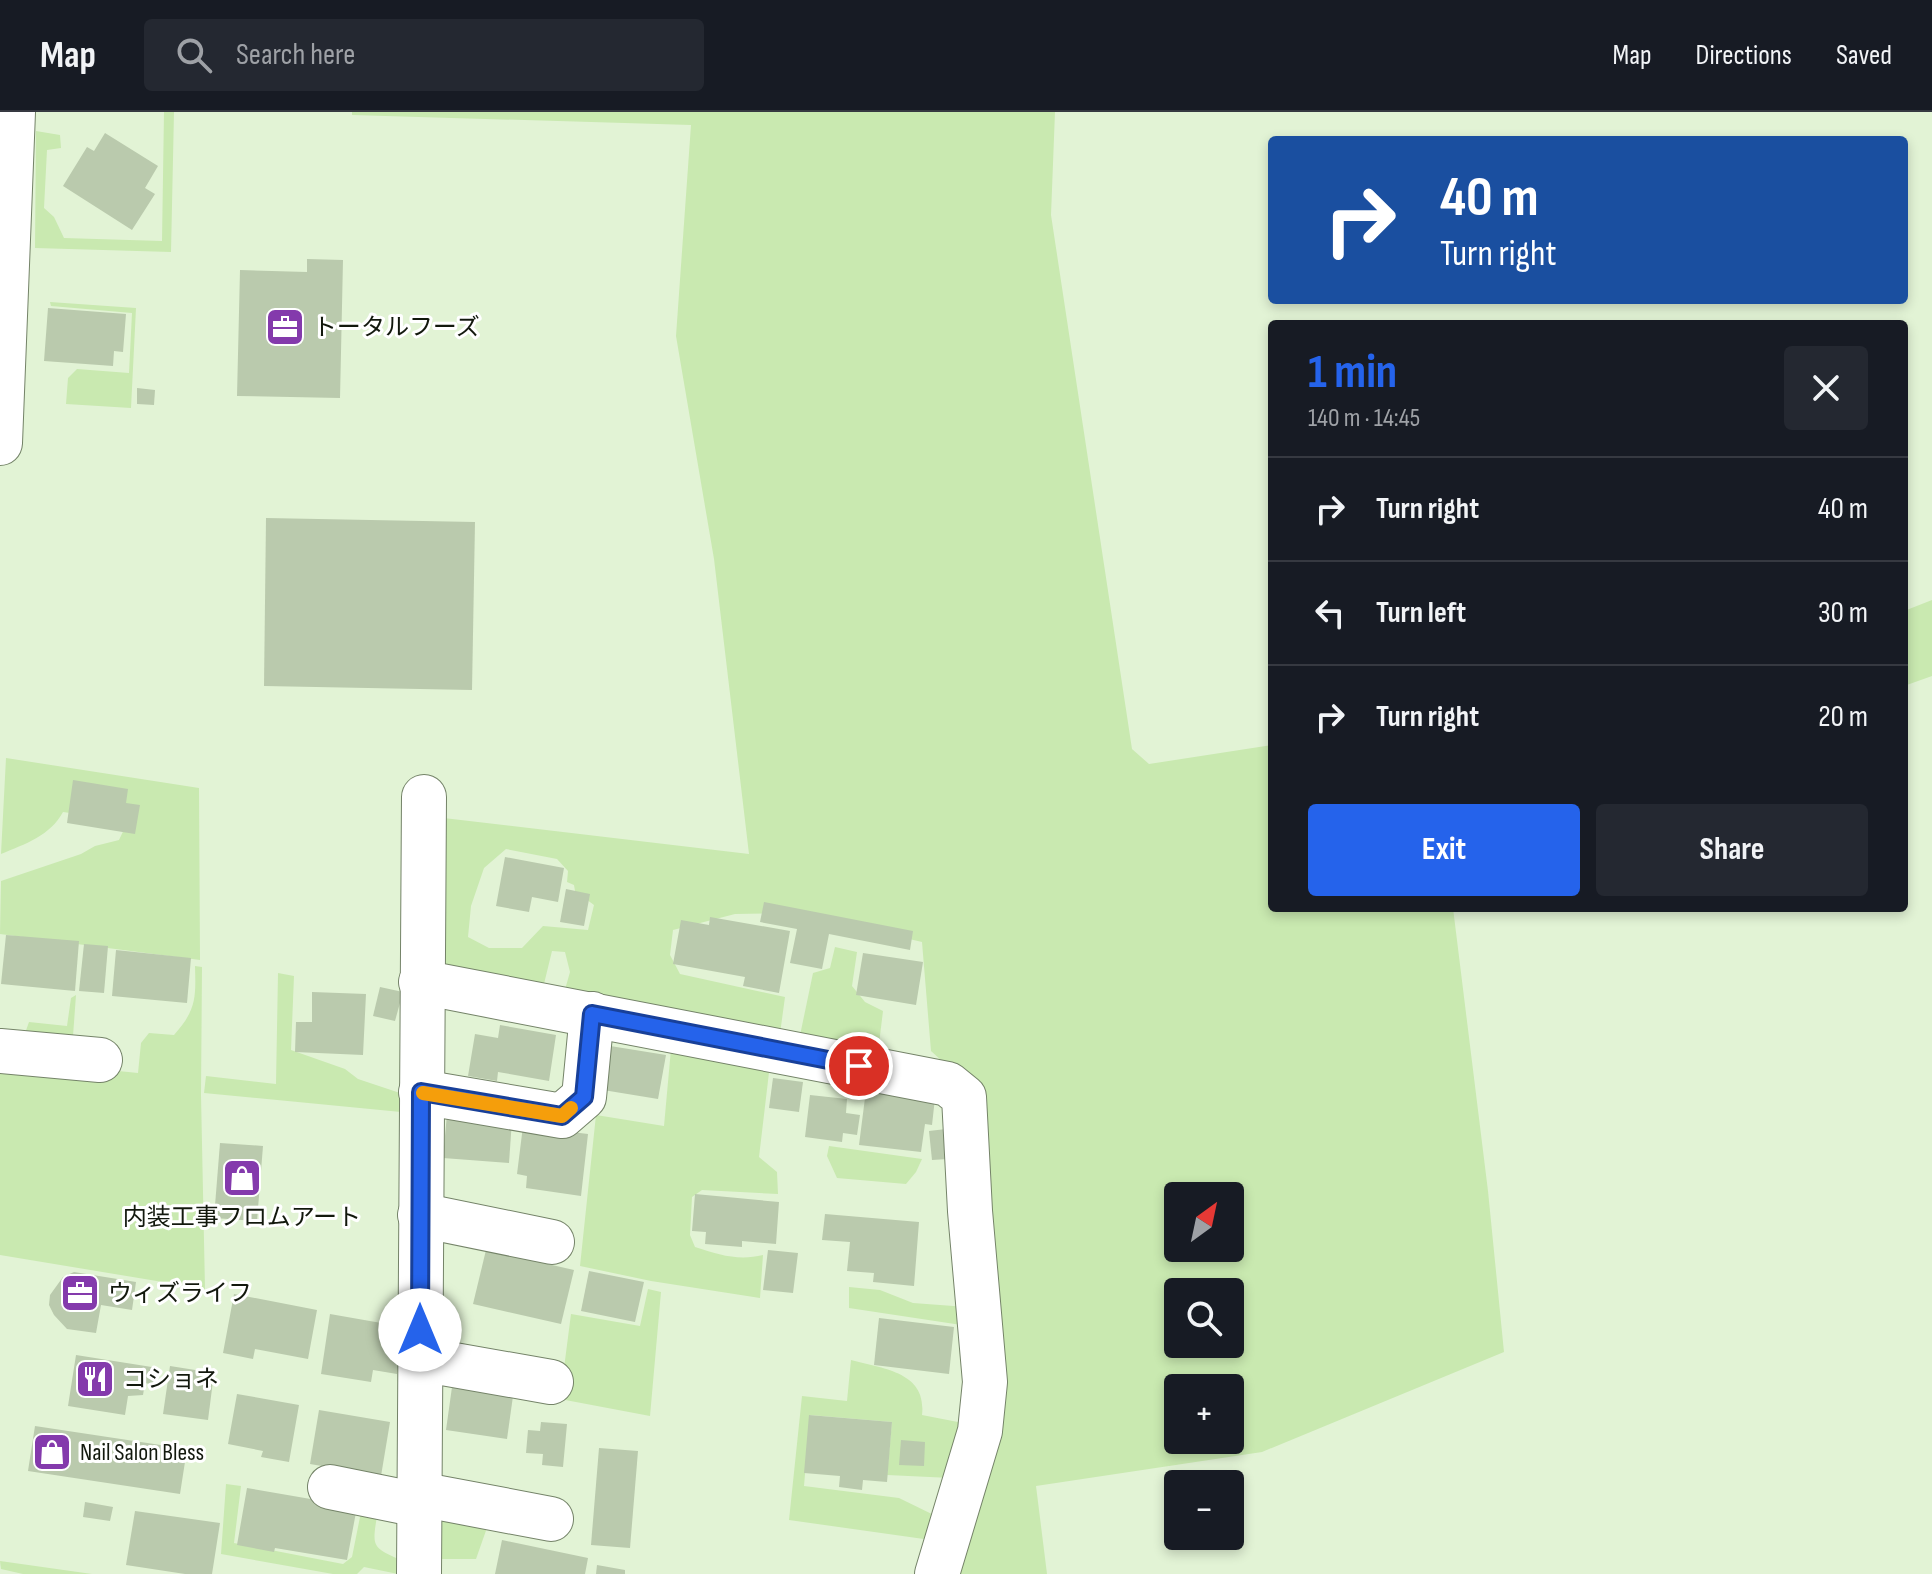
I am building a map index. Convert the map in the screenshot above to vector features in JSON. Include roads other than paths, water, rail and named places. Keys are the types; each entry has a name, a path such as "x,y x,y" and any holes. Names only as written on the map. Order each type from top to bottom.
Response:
{"street":[{"path":"0,443 13,112"},
{"path":"419,1574 424,797"},
{"path":"421,982 948,1084 964,1097 985,1382 980,1431 937,1574"},
{"path":"421,1092 562,1116 584,1097 592,1014"},
{"path":"0,1051 100,1060"},
{"path":"420,1215 552,1242"},
{"path":"420,1359 551,1382"},
{"path":"330,1487 551,1519"}],"place":[{"name":"トータルフーズ","path":"285,327"},
{"name":"内装工事フロムアート","path":"242,1178"},
{"name":"ウィズライフ","path":"80,1293"},
{"name":"コショネ","path":"95,1379"},
{"name":"Nail Salon Bless","path":"52,1452"}]}
